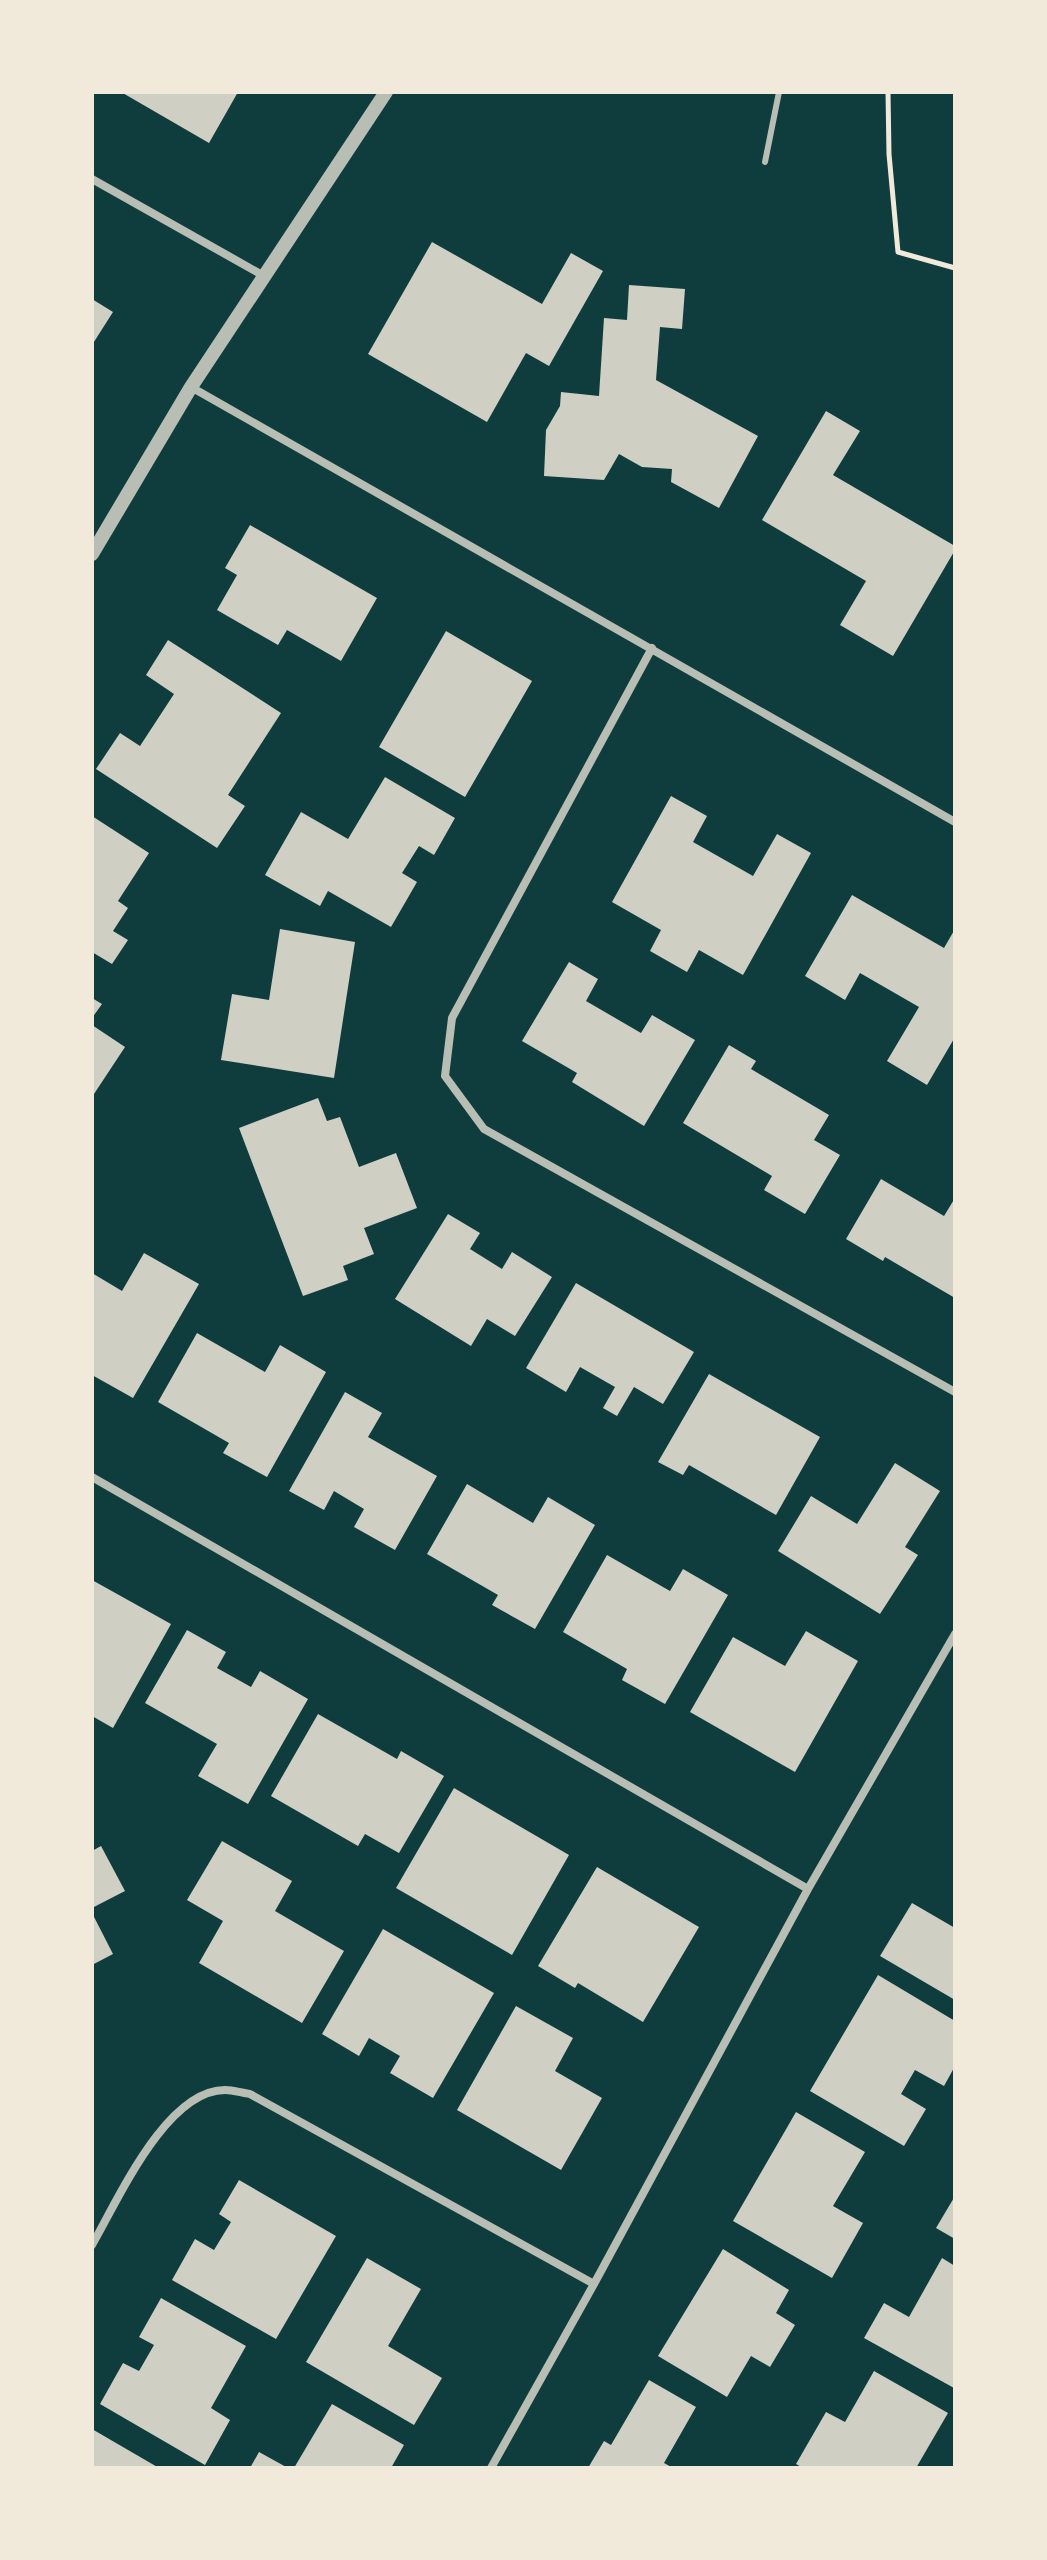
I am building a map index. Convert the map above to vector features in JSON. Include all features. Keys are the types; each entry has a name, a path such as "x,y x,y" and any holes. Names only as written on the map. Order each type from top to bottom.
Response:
{"street":[{"path":"92,554 191,387 386,92"},
{"path":"92,179 264,276"},
{"path":"191,387 955,822"},
{"path":"652,648 452,1018 445,1076 484,1129 955,1392"},
{"path":"92,1477 808,1889"},
{"path":"491,2468 808,1889 955,1634"},
{"path":"92,2245 158,2132 176,2112 198,2098 223,2090 250,2094 594,2284"}],"lane":[{"path":"765,162 779,92"}],"path":[{"path":"888,92 889,154 898,252 955,268"}],"building":[{"path":"121,92 238,92 209,143"},
{"path":"432,242 542,304 571,253 603,271 549,366 526,353 487,422 368,354"},
{"path":"629,285 685,289 682,329 660,327 656,380 758,436 719,508 671,482 672,469 642,467 619,454 604,480 544,476 546,430 560,406 561,392 599,396 604,318 627,320"},
{"path":"92,299 113,312 92,345"},
{"path":"826,411 860,431 833,475 955,546 893,656 840,625 866,581 762,520"},
{"path":"250,525 377,598 341,661 287,630 278,645 217,610 237,575 225,568"},
{"path":"446,631 532,681 465,797 379,747"},
{"path":"168,640 281,713 228,795 245,806 217,848 96,769 120,733 140,746 174,694 146,675"},
{"path":"385,777 455,818 434,855 419,846 402,873 417,882 391,927 328,891 320,906 265,875 301,812 348,839"},
{"path":"671,796 707,816 693,842 753,876 777,834 811,853 743,975 699,950 687,972 650,951 661,930 612,902"},
{"path":"92,816 149,853 118,901 128,908 113,931 128,940 112,964 92,952"},
{"path":"852,895 944,948 955,929 955,1037 927,1085 887,1061 919,1007 860,973 845,1000 805,976"},
{"path":"280,929 355,942 334,1078 221,1060 232,994 269,1000"},
{"path":"569,962 598,979 586,1001 641,1033 652,1015 695,1040 644,1126 572,1082 577,1073 522,1041"},
{"path":"92,998 102,1004 92,1018"},
{"path":"92,1025 125,1047 94,1094 92,1092"},
{"path":"729,1045 756,1061 751,1069 829,1115 814,1140 840,1155 805,1214 764,1190 772,1176 683,1123"},
{"path":"318,1098 327,1121 340,1117 359,1167 396,1153 417,1208 364,1228 374,1254 343,1266 348,1280 303,1296 239,1128"},
{"path":"881,1179 944,1216 955,1198 955,1298 885,1257 883,1261 846,1239"},
{"path":"448,1214 480,1233 470,1249 502,1269 512,1252 552,1277 515,1336 487,1319 471,1346 395,1299"},
{"path":"144,1253 199,1284 133,1398 92,1375 92,1273 122,1291"},
{"path":"576,1283 694,1352 663,1404 634,1387 617,1416 603,1408 615,1387 580,1367 566,1392 526,1368"},
{"path":"197,1333 265,1372 280,1345 326,1372 267,1477 223,1453 229,1443 158,1402"},
{"path":"709,1374 820,1437 776,1515 689,1465 683,1475 658,1462"},
{"path":"345,1392 382,1413 368,1437 437,1476 395,1550 354,1527 364,1509 334,1491 324,1510 289,1491"},
{"path":"895,1463 940,1491 905,1547 918,1555 880,1614 778,1551 811,1496 857,1524"},
{"path":"467,1484 533,1523 548,1497 595,1525 535,1629 492,1605 498,1595 427,1554"},
{"path":"607,1555 670,1591 683,1569 728,1595 665,1704 622,1680 627,1669 563,1632"},
{"path":"92,1580 171,1624 113,1728 92,1716"},
{"path":"187,1630 226,1652 217,1668 251,1687 260,1671 308,1699 248,1804 198,1776 217,1744 145,1703"},
{"path":"806,1631 858,1661 795,1772 690,1712 733,1637 785,1666"},
{"path":"318,1714 397,1759 401,1751 444,1776 399,1853 365,1834 358,1846 271,1796"},
{"path":"454,1788 569,1855 512,1955 396,1888"},
{"path":"222,1841 292,1881 275,1911 344,1951 302,2023 199,1963 223,1921 187,1900"},
{"path":"101,1846 125,1891 92,1908 92,1851"},
{"path":"597,1867 699,1927 643,2022 578,1983 575,1988 538,1966"},
{"path":"912,1903 955,1928 955,2000 880,1956"},
{"path":"92,1913 113,1954 92,1965"},
{"path":"383,1929 494,1993 433,2098 390,2073 400,2056 369,2038 359,2056 322,2034"},
{"path":"878,1975 955,2021 955,2066 944,2086 915,2070 901,2094 926,2109 904,2146 810,2091"},
{"path":"516,2006 573,2038 555,2071 602,2098 561,2170 457,2110"},
{"path":"796,2112 865,2152 833,2206 863,2223 832,2278 733,2221"},
{"path":"239,2180 336,2236 276,2339 172,2280 195,2239 214,2250 231,2222 219,2214"},
{"path":"955,2196 955,2239 936,2228"},
{"path":"723,2249 789,2290 776,2313 795,2325 770,2367 751,2356 727,2397 658,2356"},
{"path":"367,2258 421,2289 388,2346 442,2378 414,2425 306,2362"},
{"path":"942,2258 955,2266 954,2388 864,2338 884,2303 909,2317"},
{"path":"161,2298 246,2346 211,2408 230,2420 205,2465 100,2404 123,2363 139,2371 154,2345 139,2337"},
{"path":"874,2371 948,2413 916,2468 803,2468 796,2464 826,2412 845,2422"},
{"path":"649,2380 696,2407 664,2463 673,2468 588,2468 604,2441 611,2445"},
{"path":"332,2404 404,2445 391,2468 294,2468"},
{"path":"92,2429 159,2468 92,2468"},
{"path":"259,2452 288,2468 250,2468"}]}
